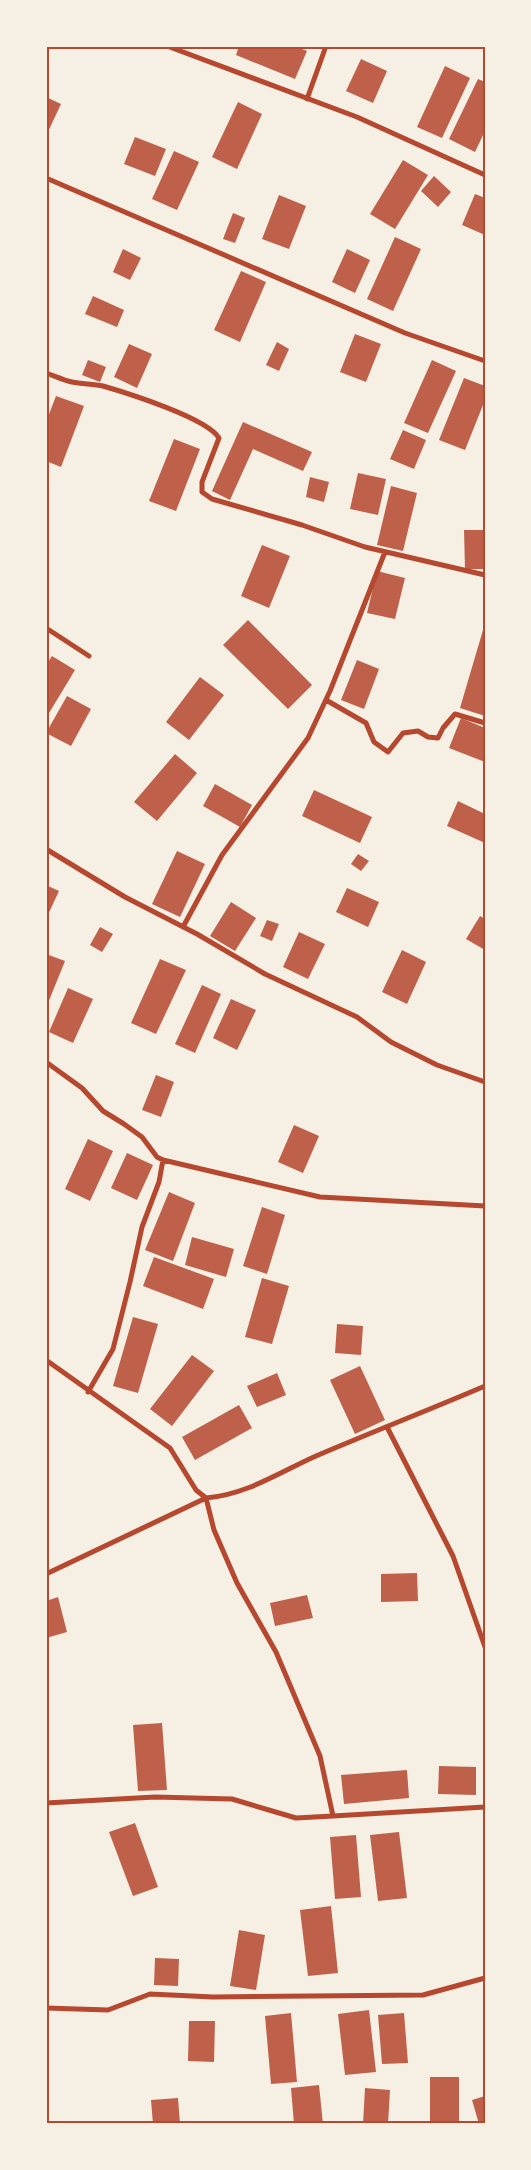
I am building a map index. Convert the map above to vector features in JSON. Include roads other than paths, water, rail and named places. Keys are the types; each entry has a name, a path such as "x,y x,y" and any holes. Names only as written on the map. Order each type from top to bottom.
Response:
{"street":[{"path":"167,46 307,100 357,117 485,175"},
{"path":"307,100 326,46"},
{"path":"46,178 405,333 485,361"},
{"path":"46,373 72,382 102,386 139,398 204,423 215,431 219,438 202,482 202,492 212,499 385,552 485,575"},
{"path":"183,927 222,855 308,738 326,700 385,552"},
{"path":"46,628 89,656"},
{"path":"326,700 366,723 374,742 388,752 403,733 418,732 428,738 438,738 443,728 456,714 485,723"},
{"path":"46,849 125,897 183,927 265,974 357,1016 391,1042 437,1065 485,1082"},
{"path":"46,1062 82,1088 103,1112 142,1137 157,1157 163,1160 320,1197 485,1206"},
{"path":"88,1392 113,1349 142,1228 159,1182 163,1160"},
{"path":"46,1360 88,1392 170,1448 196,1490 206,1498 214,1530 237,1583 276,1652 320,1756 333,1816"},
{"path":"46,1574 206,1498 224,1497 238,1492 314,1457 485,1386"},
{"path":"387,1427 452,1556 485,1647"},
{"path":"46,1803 155,1797 232,1799 296,1818 485,1807"},
{"path":"46,2008 108,2010 150,1994 213,1997 422,1994 485,1978"}]}
